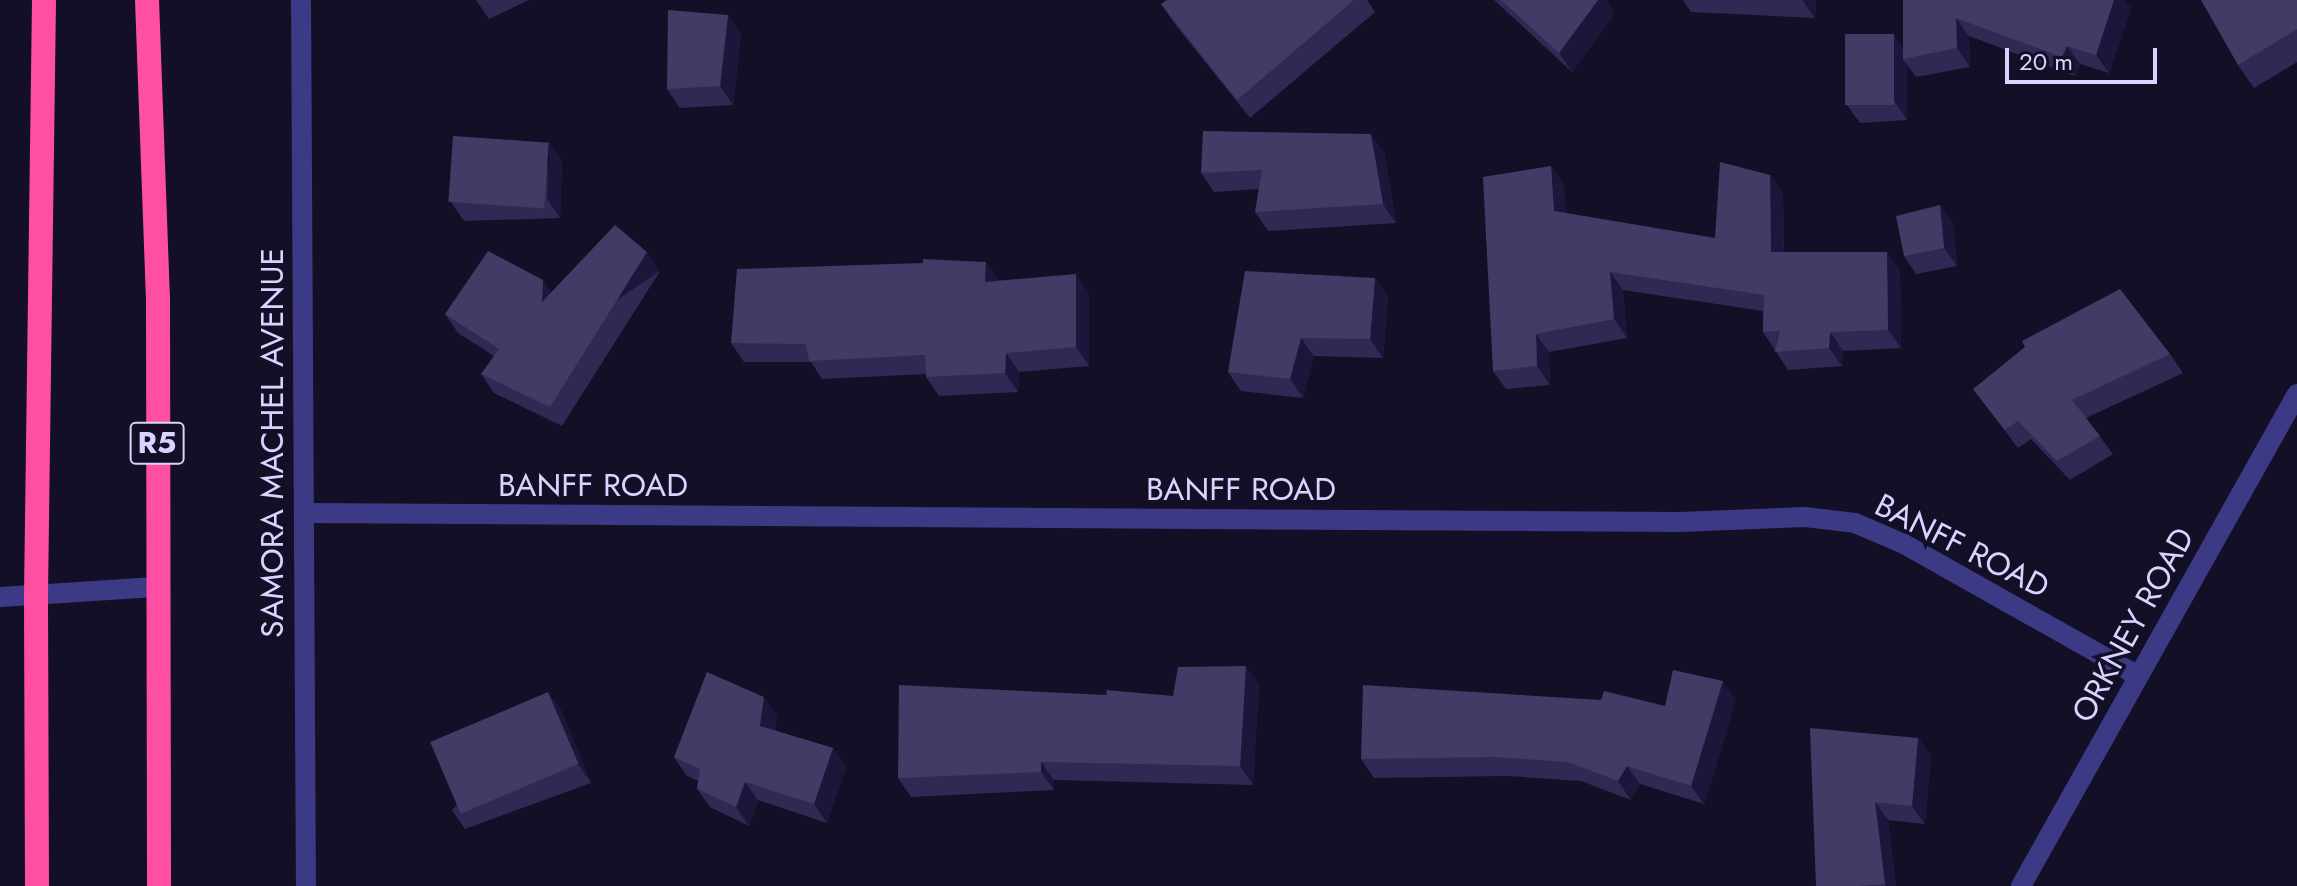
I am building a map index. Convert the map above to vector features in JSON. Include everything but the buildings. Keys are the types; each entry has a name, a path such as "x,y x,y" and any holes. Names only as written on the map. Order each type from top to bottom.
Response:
{"highway":[{"path":"37,886 36,595 44,0"},
{"name":"R5","path":"147,0 158,297 156,587 159,886"}],"street":[{"name":"SAMORA MACHEL AVENUE","path":"301,0 306,886"},
{"name":"ORKNEY ROAD","path":"2021,886 2297,394"},
{"name":"BANFF ROAD","path":"305,513 1664,522 1805,517 1855,523 1904,544 2138,676"},
{"path":"0,597 156,587"}]}
